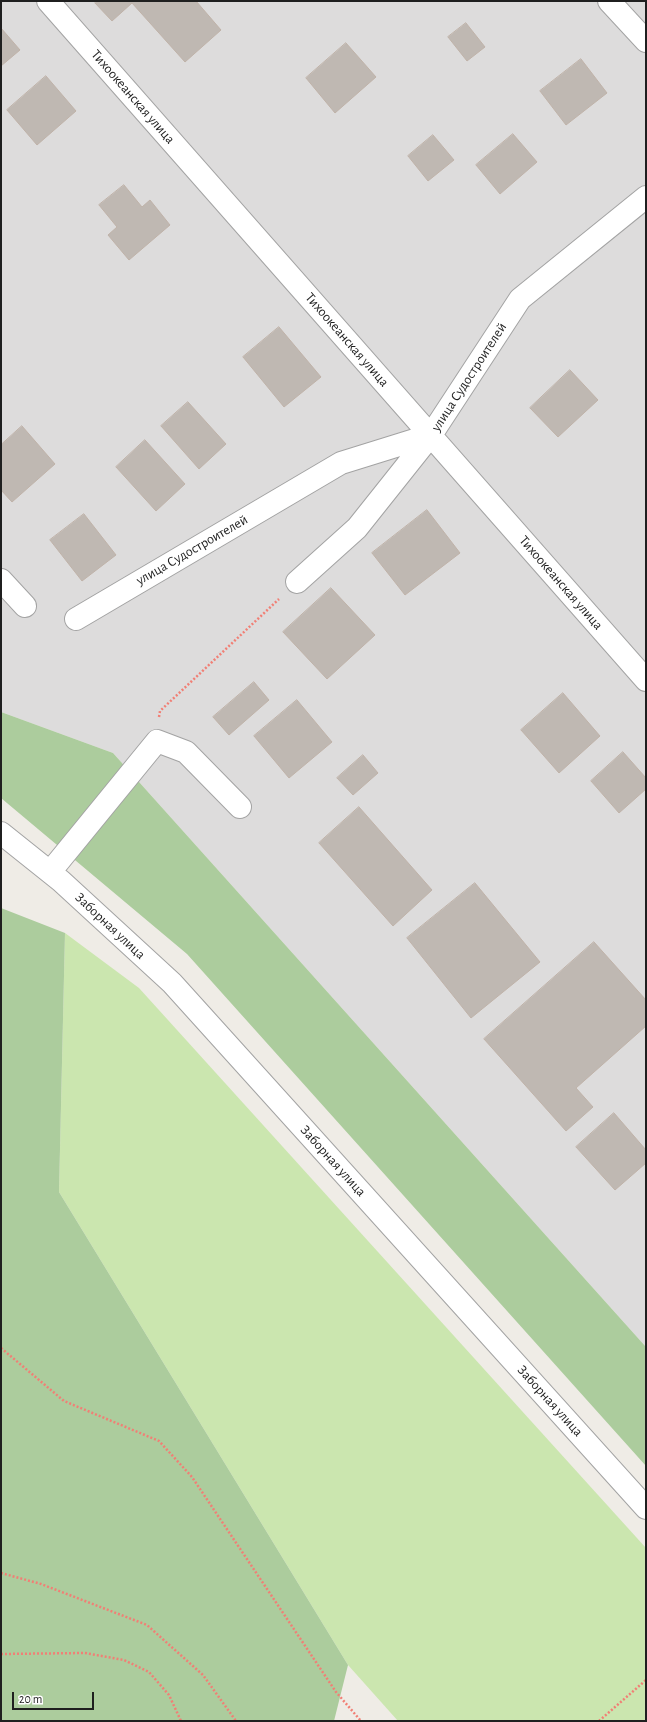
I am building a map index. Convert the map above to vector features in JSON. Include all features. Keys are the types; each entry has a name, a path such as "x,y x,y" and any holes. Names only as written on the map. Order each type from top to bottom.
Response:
{"street":[{"name":"Тихоокеанская улица","path":"48,1 646,680"},
{"path":"609,1 646,41"},
{"name":"улица Судостроителей","path":"76,619 341,463 431,435 520,299 646,197"},
{"path":"297,582 357,528 431,435"},
{"path":"1,580 25,606"},
{"path":"50,872 157,741 186,752 240,807"},
{"name":"Заборная улица","path":"1,833 50,872 172,983 646,1508"}],"path":[{"path":"157,741 160,711 297,582"},
{"path":"1,1348 64,1401 160,1441 192,1476 336,1692 361,1721"},
{"path":"1,1573 41,1584 147,1625 203,1675 236,1721"},
{"path":"1,1654 85,1653 124,1660 149,1672 169,1695 181,1721"},
{"path":"599,1721 646,1680"}],"shaded area":[{"path":"1,1 646,1 646,1347 113,753 1,712"}],"green space":[{"path":"1,712 113,753 646,1347 646,1466 187,954 1,798"},
{"path":"1,908 65,933 59,1192 348,1665 334,1721 1,1721"},
{"path":"65,933 139,988 646,1548 646,1721 398,1721 348,1665 59,1192"}],"building":[{"path":"97,1 196,1 221,30 185,62 132,3 112,21 95,3"},
{"path":"466,23 485,47 467,61 448,37"},
{"path":"1,28 20,50 1,66"},
{"path":"346,43 376,77 335,113 306,78"},
{"path":"581,59 607,93 566,125 540,91"},
{"path":"46,76 76,111 37,145 7,110"},
{"path":"513,134 537,162 500,194 476,165"},
{"path":"433,135 454,160 428,181 408,156"},
{"path":"124,185 142,207 150,200 170,225 129,260 108,235 117,227 99,205"},
{"path":"279,327 321,377 284,407 243,357"},
{"path":"570,370 598,400 558,437 530,408"},
{"path":"188,402 226,444 199,469 161,426"},
{"path":"22,426 55,464 12,502 1,490 1,445"},
{"path":"145,440 185,484 156,511 116,467"},
{"path":"427,510 460,553 405,595 372,553"},
{"path":"84,514 116,555 82,581 50,540"},
{"path":"331,588 375,635 327,679 283,632"},
{"path":"254,682 269,700 229,735 213,717"},
{"path":"563,693 600,736 559,773 521,730"},
{"path":"297,700 332,742 289,778 254,736"},
{"path":"623,752 646,778 646,789 619,813 591,781"},
{"path":"363,755 378,773 353,795 337,778"},
{"path":"359,807 432,890 393,926 319,843"},
{"path":"475,883 540,962 471,1018 407,938"},
{"path":"594,942 646,1000 646,1026 576,1088 593,1107 566,1131 484,1039"},
{"path":"614,1113 646,1150 646,1163 615,1190 576,1147"}]}
